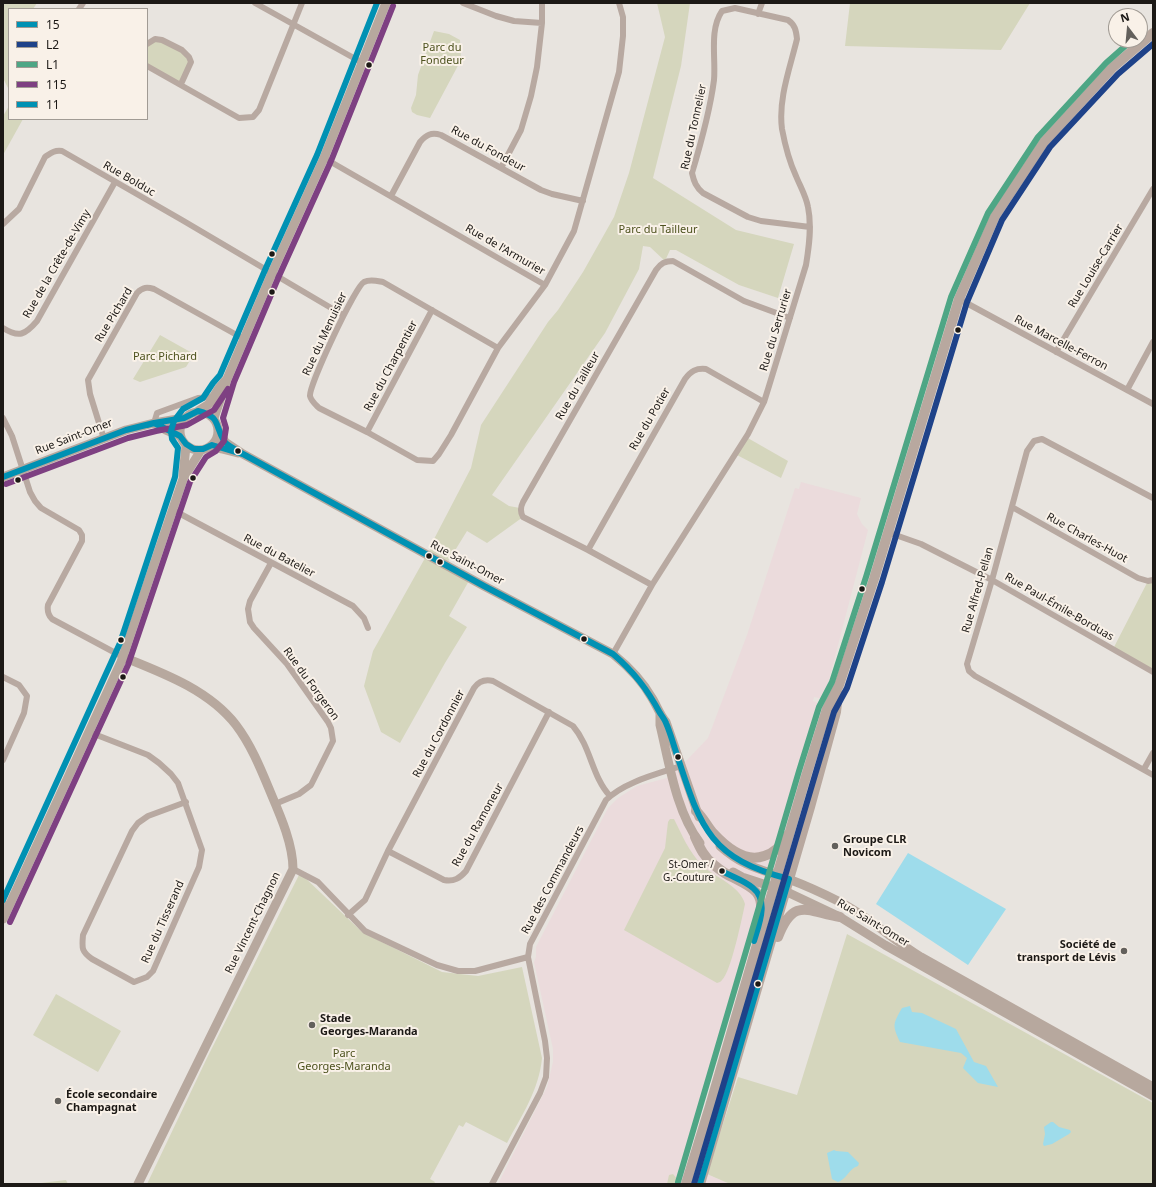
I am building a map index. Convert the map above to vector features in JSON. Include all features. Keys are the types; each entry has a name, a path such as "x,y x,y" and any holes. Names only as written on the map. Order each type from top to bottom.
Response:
{"main road":[{"path":"686,1184 827,709 838,688 959,299 995,216 1044,142 1112,68 1153,33"},
{"path":"700,1184 836,712 838,688"},
{"path":"696,811 714,833 729,848 744,856 756,858 771,854 777,850 784,840 795,814"},
{"path":"695,837 701,851 714,865 732,877 752,887 758,894 762,909 754,942 753,956"},
{"path":"766,959 774,948 783,924 787,918 796,912 813,909 840,917"}],"street":[{"path":"255,3 361,62"},
{"path":"148,67 239,118 253,117 259,110 302,3"},
{"path":"214,418 227,379 272,273 324,158 361,62 386,3"},
{"path":"463,3 496,16 514,21 542,23"},
{"path":"501,168 521,130 530,101 537,66 542,23 542,3"},
{"name":"Rue de l'Armurier","path":"324,158 545,284 574,231 619,72 623,36 623,17 619,3"},
{"path":"758,14 762,3"},
{"name":"Rue du Tonnelier","path":"758,14 735,8 722,11 718,17 715,40 714,80 711,100 692,173 694,183 697,189 703,193 761,221 810,227"},
{"name":"Rue du Serrurier","path":"613,654 652,585 748,434 764,402 806,265 810,227 808,208 805,196 788,154 782,127 781,110 797,39 796,30 788,20 758,14"},
{"path":"148,43 155,39 162,40 182,50 189,57 191,62 180,84"},
{"name":"Rue du Fondeur","path":"391,196 420,142 428,134 434,133 441,135 541,190 583,201"},
{"name":"Rue Bolduc","path":"3,224 19,209 46,157 57,150 67,154 343,315"},
{"name":"Rue de la Crête-de-Vimy","path":"3,328 12,334 20,334 26,333 32,327 41,314 115,182"},
{"name":"Rue Louise-Carrier","path":"1056,352 1153,189"},
{"name":"Rue du Tailleur","path":"652,585 523,517 520,513 520,508 656,270 665,261 673,261 744,301 790,318"},
{"name":"Rue du Menuisier","path":"498,348 383,282 370,280 364,282 360,286 343,315 315,377 310,396 319,408 367,432 417,460 433,461 451,435 498,348 545,284"},
{"name":"Rue Pichard","path":"104,438 90,394 88,380 137,293 141,289 147,287 154,289 244,339"},
{"name":"Rue Marcelle-Ferron","path":"959,299 1153,404"},
{"name":"Rue du Charpentier","path":"367,432 432,310"},
{"path":"1127,390 1153,342"},
{"name":"Rue du Potier","path":"588,550 690,372 699,368 706,369 764,402"},
{"path":"3,919 6,904 89,732 123,657 183,479 186,446 180,436 179,430 184,418 209,404 227,379"},
{"path":"180,436 154,423 157,413 198,398 213,397"},
{"path":"186,446 196,450 201,450 212,445 216,440 218,429 214,418 209,414 198,411"},
{"path":"3,418 12,436 24,469 30,492 35,501 41,508 79,530 82,535 80,546 48,605 47,610 49,615 52,620 123,657"},
{"name":"Rue Saint-Omer","path":"3,477 126,430 184,418"},
{"name":"Rue Saint-Omer","path":"218,429 225,442 243,454 484,586 613,654 628,666 642,683 666,722 696,811 708,834 729,854 748,865 789,879 840,902 857,912 921,957 1153,1087"},
{"name":"Rue Alfred-Pellan","path":"1153,498 1042,439 1034,441 1027,451 992,580 967,664 969,671 975,676 1153,775"},
{"name":"Rue Saint-Omer","path":"212,445 222,450 243,454"},
{"path":"183,479 201,450"},
{"name":"Rue Charles-Huot","path":"1012,507 1138,578 1148,581 1153,580"},
{"name":"Rue du Batelier","path":"173,510 353,606 364,618 368,628"},
{"name":"Rue Paul-Émile-Borduas","path":"887,532 921,544 992,580 1153,672"},
{"name":"Rue du Forgeron","path":"271,563 250,601 248,609 250,622 280,655 293,672 328,722 331,728 333,740 311,785 299,794 276,804"},
{"name":"Rue Vincent-Chagnon","path":"123,657 189,686 204,695 226,714 237,726 256,758 276,804 292,854 293,869 138,1184"},
{"path":"3,677 19,685 27,696 24,713 3,760"},
{"name":"Rue du Cordonnier","path":"348,915 365,900 388,851 476,684 487,679 573,726 580,734 603,788 610,796"},
{"name":"Rue du Ramoneur","path":"388,851 444,880 449,881 461,877 466,871 549,712"},
{"name":"Rue Saint-Omer","path":"660,714 660,724 671,770 686,820 695,837 714,859 724,867 742,876 785,891 840,917 885,945 1153,1096"},
{"name":"Rue du Tisserand","path":"89,732 148,755 172,774 178,783 186,802 202,850 199,868 153,971 147,977 134,982 86,955 82,949 83,935 132,831 138,822 148,816 186,802"},
{"path":"1144,769 1153,753"},
{"name":"Rue des Commandeurs","path":"492,1184 540,1093 546,1077 547,1058 545,1041 528,957 530,944 602,808 610,796 626,786 681,766"},
{"path":"293,869 318,882 365,931 437,965 458,971 475,972 528,957"}],"shaded area":[{"path":"801,482 861,498 857,514 862,524 868,530 824,699 814,697 813,701 825,706 781,856 761,901 762,909 680,1166 689,1172 702,1177 707,1174 730,1184 498,1184 547,1087 553,1062 553,1049 534,962 536,957 536,947 608,808 618,798 637,786 667,778 708,738 747,635 795,488 799,489"}],"green space":[{"path":"3,3 37,3 34,8 8,8 8,88 3,78"},
{"name":"Parc du Tailleur","path":"657,3 690,3 681,66 653,178 736,230 794,244 778,298 739,285 676,250 670,250 665,261 650,247 643,246 639,269 605,333 492,495 509,506 520,508 523,517 487,543 467,531 446,565 470,579 449,616 467,627 400,743 381,732 364,686 373,651 434,542 433,541 471,468 481,425 548,322 558,310 583,272 614,217 629,173 665,37"},
{"path":"850,3 1030,3 1001,50 845,46"},
{"name":"Parc du Fondeur","path":"434,31 449,34 460,40 461,60 430,118 417,115 412,112 411,108 416,95 418,75"},
{"path":"155,39 182,50 191,62 181,84 148,67 148,43"},
{"path":"8,108 8,120 22,120 3,155 3,116"},
{"name":"Parc Pichard","path":"160,335 194,354 186,367 140,382 133,379"},
{"path":"746,437 788,461 781,478 735,454"},
{"path":"1153,580 1153,672 1113,649 1148,581"},
{"path":"670,819 674,819 686,843 697,860 707,870 733,887 742,897 745,904 729,967 721,982 717,983 624,930 665,848 668,822"},
{"name":"Parc Georges-Maranda","path":"300,873 362,932 442,972 478,976 522,967 542,1058 534,1092 507,1143 466,1122 463,1127 459,1125 430,1179 435,1182 434,1184 147,1184 207,1058"},
{"path":"847,934 1153,1103 1153,1184 730,1184 707,1174 738,1077 797,1095"},
{"path":"56,994 121,1031 98,1072 33,1035"},
{"path":"673,1174 678,1180 679,1184 667,1184 669,1175"},
{"path":"66,1180 68,1184 33,1184"}],"water":[{"path":"908,853 1006,909 968,965 876,904"},
{"path":"910,1006 912,1012 922,1013 956,1029 974,1062 986,1066 998,1087 978,1083 963,1068 967,1058 961,1053 900,1042 895,1028 895,1021 902,1008"},
{"path":"1051,1122 1059,1127 1070,1130 1071,1132 1052,1144 1044,1146 1044,1127"},
{"path":"834,1150 848,1152 859,1163 858,1166 852,1169 844,1179 838,1182 832,1179 827,1153"}],"transit line":[{"name":"11","path":"3,900 120,643 175,477 178,448 172,439 171,431 174,421 183,409 203,398 220,375 317,155 377,3"},
{"name":"115","path":"10,922 128,665 190,482 206,457 216,451 224,441 226,428 223,418 234,382 279,276 331,161 393,6"},
{"name":"L2","path":"694,1184 834,712 847,688 882,582 967,302 1002,220 1050,147 1118,74 1153,44"},
{"name":"L1","path":"678,1182 799,771 819,707 832,682 866,577 951,297 988,213 1038,137 1106,63 1123,48"},
{"name":"115","path":"6,484 128,438 187,425 214,410 228,389"},
{"name":"15","path":"3,477 126,430 184,418 198,411 205,413 214,419 224,441 243,454 484,586 613,654 634,674 650,696 665,721 692,800 711,835 724,849 740,861 762,871 789,879 700,1184"},
{"name":"15","path":"147,425 154,423 180,436 186,444 194,449 203,449 212,445 242,454"},
{"name":"15","path":"722,871 753,888 761,899 762,906 760,920 754,941"}],"place":[{"name":"Groupe CLR Novicom","path":"835,846"},
{"name":"St-Omer / G.-Couture","path":"722,871"},
{"name":"Société de transport de Lévis","path":"1124,951"},
{"name":"Stade Georges-Maranda","path":"312,1025"},
{"name":"École secondaire Champagnat","path":"58,1101"}]}
